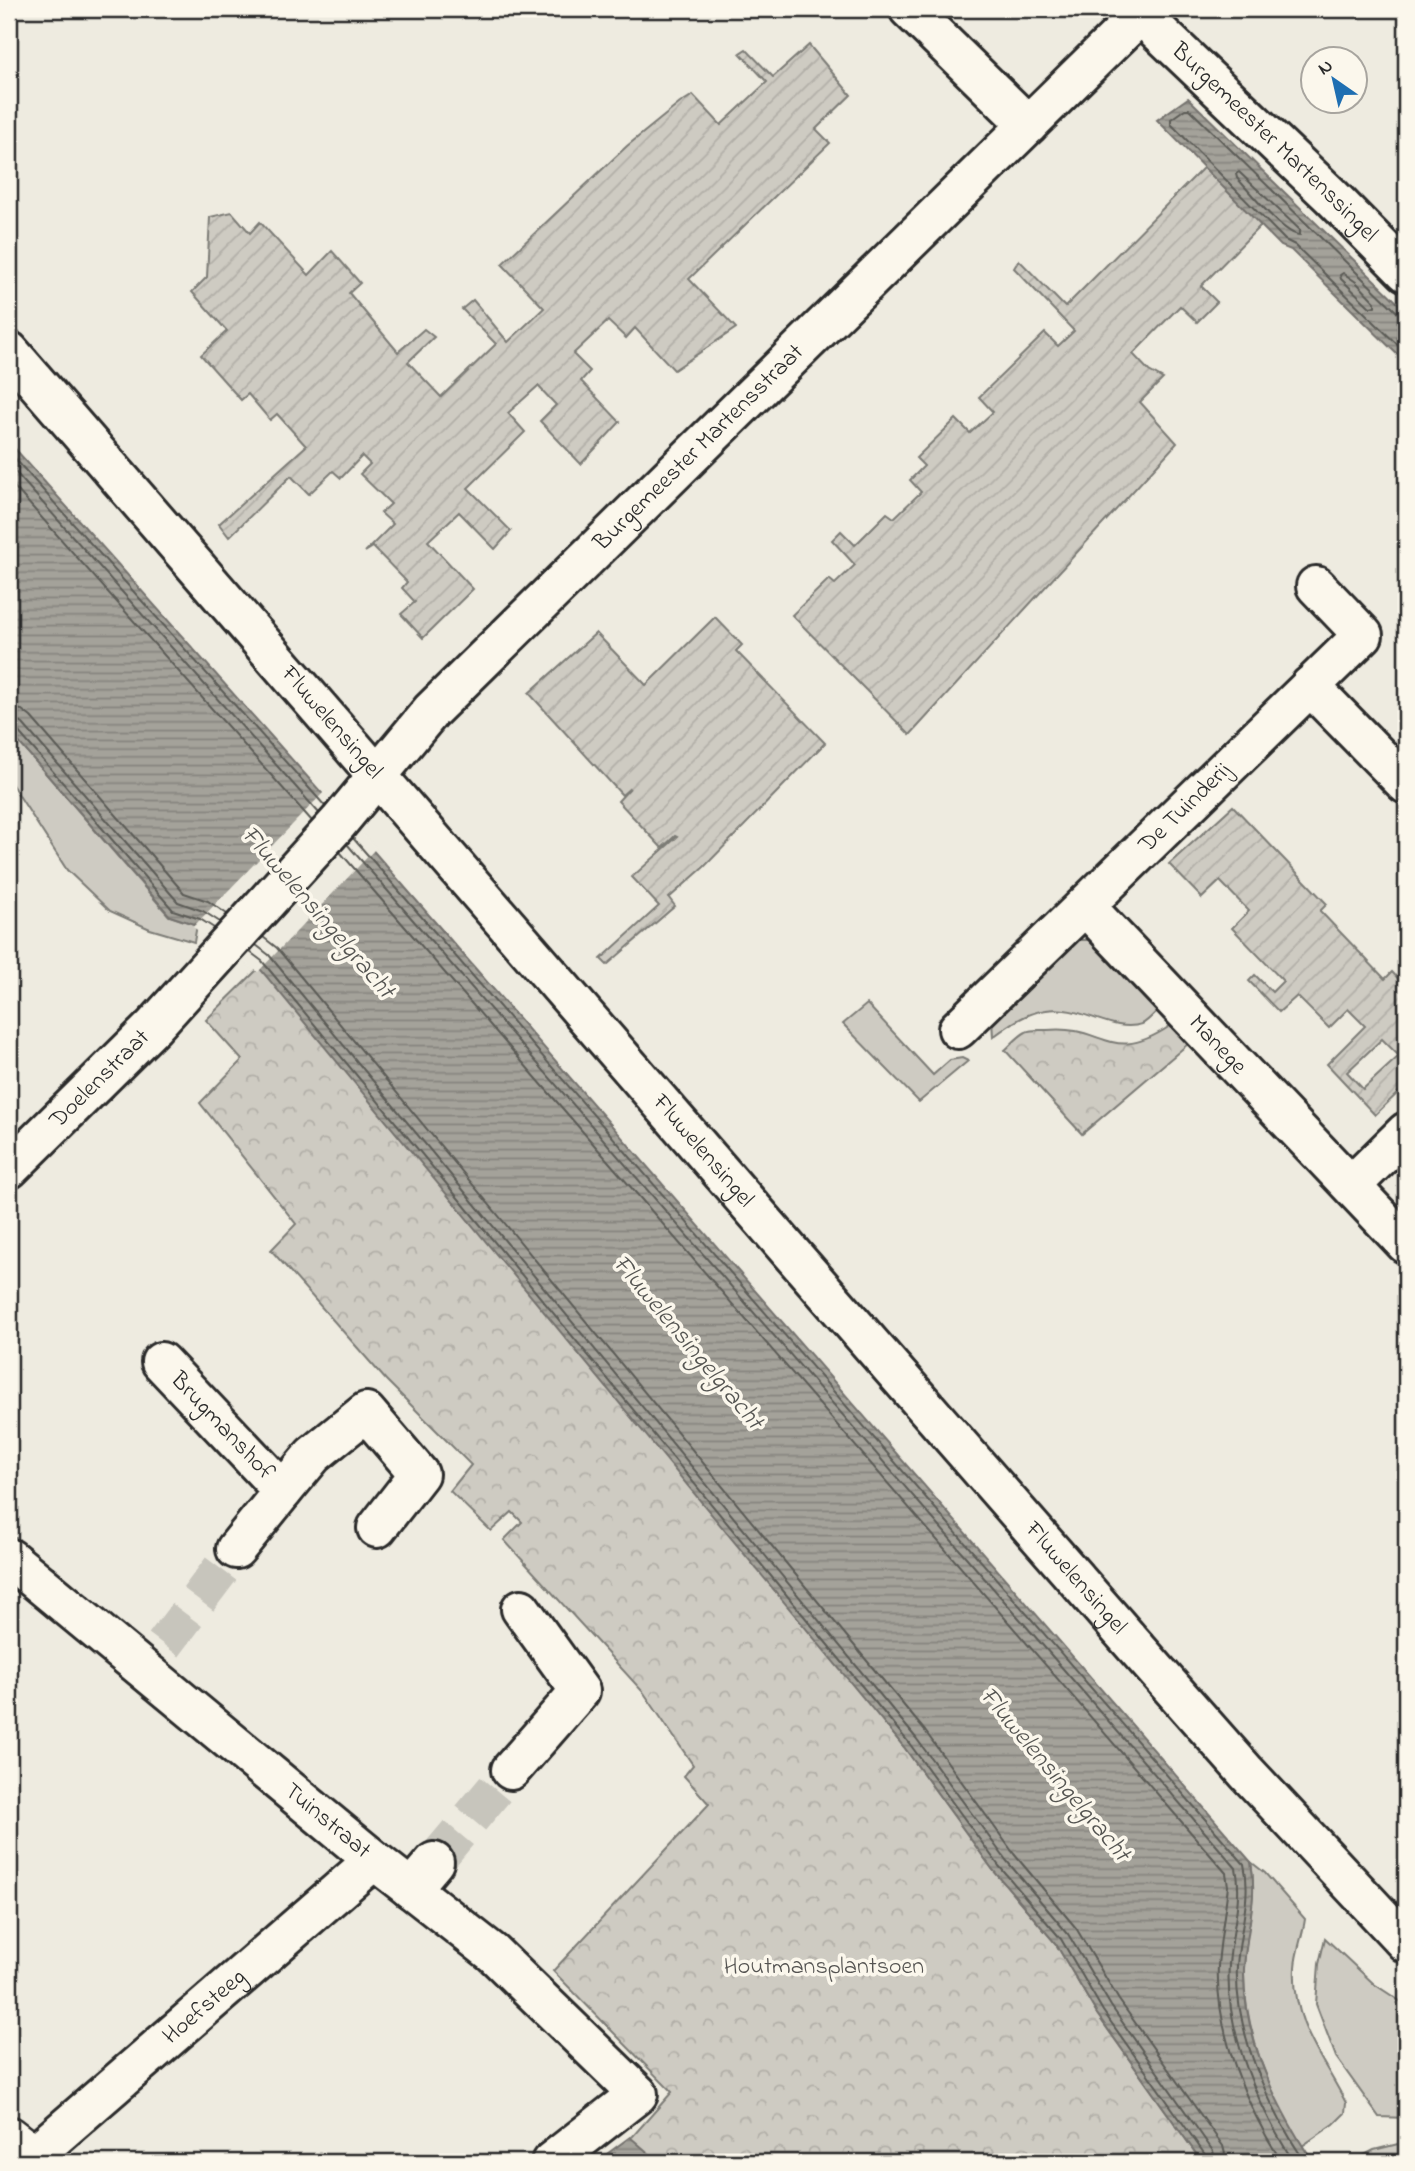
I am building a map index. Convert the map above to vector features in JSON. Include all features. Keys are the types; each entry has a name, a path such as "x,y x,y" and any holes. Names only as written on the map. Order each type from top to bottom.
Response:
{"street":[{"path":"909,9 1028,125"},
{"name":"Burgemeester Martenssingel","path":"1028,125 1143,11 1406,272"},
{"name":"Burgemeester Martensstraat","path":"349,810 431,711 1028,125"},
{"name":"Fluwelensingel","path":"9,351 1246,1772 1406,1943"},
{"name":"De Tuinderij","path":"958,1030 1363,635 1316,586"},
{"path":"1310,686 1406,784"},
{"name":"Doelenstraat","path":"9,1168 154,1026 349,810"},
{"name":"Manege","path":"1085,906 1406,1244"},
{"path":"1352,1185 1406,1132"},
{"name":"Brugmanshof","path":"162,1362 283,1491"},
{"name":"Brugmanshof","path":"236,1549 313,1455 366,1412 419,1474 377,1528"},
{"name":"Tuinstraat","path":"9,1558 153,1657 373,1860 422,1875 493,1953 638,2094 551,2162"},
{"path":"511,1770 580,1692 521,1609"},
{"name":"Hoefsteeg","path":"29,2151 373,1860"}],"green space":[{"path":"809,45 851,95 816,129 830,143 689,279 736,328 674,370 635,328 626,338 608,321 573,354 590,371 581,381 620,422 581,464 540,421 556,405 538,386 508,413 525,432 468,488 511,531 495,549 459,512 428,541 473,589 423,638 401,614 415,602 402,588 407,582 373,547 365,552 393,524 381,513 391,504 360,474 370,464 362,456 341,478 333,471 309,494 291,476 229,537 219,524 306,446 277,414 270,420 248,394 241,400 201,355 227,331 192,292 207,277 210,217 232,212 250,233 260,222 309,275 332,251 360,283 349,293 398,352 424,329 434,337 408,362 441,397 496,344 462,309 473,300 508,342 544,308 502,264 627,146 680,103 693,95 721,125 767,82 740,53 746,49 773,77"},
{"path":"1204,167 1261,225 1201,286 1217,302 1197,322 1180,306 1133,354 1149,371 1163,379 1140,402 1177,443 910,735 792,615 829,579 835,584 855,565 832,540 841,531 855,545 887,513 894,518 921,492 910,480 924,466 916,458 956,419 970,433 993,412 979,397 1045,333 1058,346 1074,331 1014,268 1019,260 1065,307"},
{"path":"715,617 742,645 736,651 825,743 704,867 669,898 675,906 607,965 601,959 659,906 632,877 677,837 662,848 618,801 630,788 622,795 529,693 596,633 646,685"},
{"path":"9,731 169,916 197,925 194,942 150,929 110,911 67,870 9,780"},
{"path":"1233,806 1327,904 1320,911 1385,979 1392,972 1406,987 1406,1085 1375,1115 1327,1064 1365,1026 1348,1009 1329,1028 1297,996 1279,1012 1249,981 1255,975 1272,992 1283,981 1232,928 1249,911 1220,881 1202,898 1169,864","holes":["1382,1039 1399,1056 1363,1089 1347,1072"]},
{"path":"1078,940 1091,940 1158,1010 1144,1023 1131,1026 1071,1011 1046,1010 1024,1017 993,1037 992,1020"},
{"name":"Houtmansplantsoen","path":"265,962 904,1747 993,1870 1056,1944 1097,2014 1202,2162 598,2162 633,2136 672,2092 553,1971 709,1804 684,1776 693,1765 644,1693 504,1540 522,1522 512,1512 491,1531 450,1491 471,1465 386,1380 271,1250 296,1224 200,1103 242,1060 206,1020"},
{"path":"867,1004 933,1075 950,1060 962,1058 968,1061 919,1102 843,1024"},
{"path":"1170,1026 1188,1044 1082,1134 1005,1050 1031,1030 1082,1032 1107,1041 1133,1043"},
{"path":"1251,1862 1265,1873 1305,1919 1295,1967 1298,2006 1310,2039 1346,2103 1345,2113 1334,2124 1302,2146 1269,2084 1248,2014 1244,1969 1253,1890"},
{"path":"1325,1938 1374,1984 1406,2005 1406,2118 1379,2117 1336,2057 1316,2004 1319,1964"},
{"path":"1406,2142 1406,2162 1351,2162 1374,2150"}],"water":[{"path":"1188,98 1406,311 1406,363 1291,250 1281,246 1157,120"},
{"name":"Fluwelensingelgracht","path":"9,442 369,846 1251,1862 1253,1890 1244,1968 1249,2019 1255,2045 1274,2094 1313,2162 1202,2162 1097,2014 1056,1944 993,1870 904,1747 257,965 197,925 170,916 9,731"},
{"path":"630,2137 652,2156 644,2162 596,2162"}],"pier":[{"path":"325,791 376,848 258,972 193,927"}],"tunnel":[{"path":"164,1645 236,1549"},
{"path":"434,1862 511,1770"}]}
